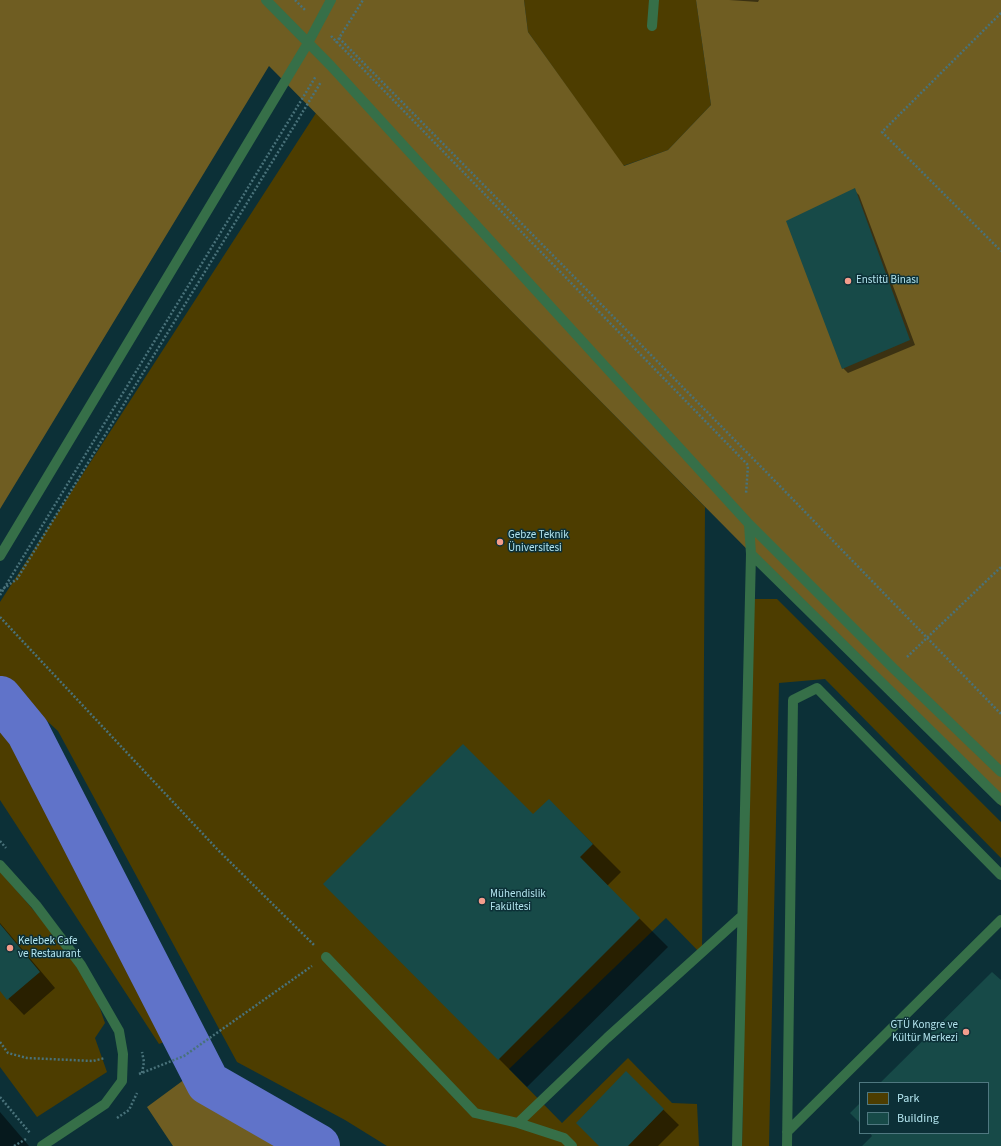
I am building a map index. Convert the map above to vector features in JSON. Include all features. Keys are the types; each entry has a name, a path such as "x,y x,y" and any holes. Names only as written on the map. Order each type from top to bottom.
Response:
{"lane":[{"path":"266,0 328,63 747,521 894,669 1001,772"},
{"path":"0,556 308,43 331,0"},
{"path":"652,26 654,0"},
{"path":"737,1146 750,554 747,521"},
{"path":"750,554 1001,800"},
{"path":"787,1146 793,700 817,688 1001,875"},
{"path":"0,865 36,905 81,965 119,1031 123,1054 122,1081 105,1104 42,1146"},
{"path":"518,1123 607,1038 742,916"},
{"path":"787,1132 1001,920"},
{"path":"326,957 475,1113 518,1123 564,1138 572,1146"}],"path":[{"path":"296,0 748,465 747,521"},
{"path":"0,591 17,579 328,63 337,42 363,0"},
{"path":"1001,13 882,132 1001,251"},
{"path":"340,38 1001,714"},
{"path":"0,595 328,63 342,48"},
{"path":"894,669 1001,567"},
{"path":"0,617 217,849 326,957 184,1056 122,1081"},
{"path":"0,1042 8,1053 27,1058 93,1061 123,1054"},
{"path":"0,1097 32,1135"}],"green space":[{"path":"524,0 696,0 711,105 668,150 623,166 528,32"},
{"path":"316,113 705,507 702,955 666,918 509,1069 562,1123 628,1058 672,1103 697,1104 699,1146 387,1146 345,1120 237,1062 58,731 0,678 0,602"},
{"path":"751,599 777,599 1001,822 1001,858 825,679 779,683 769,1146 742,1146"},
{"path":"0,711 34,753 184,1034 159,1044 0,800"},
{"path":"0,871 60,941 96,997 105,1023 95,1038 107,1072 37,1117 0,1067"}],"shaded area":[{"path":"0,0 524,0 528,32 624,166 668,150 711,105 696,0 1001,0 1001,806 269,66 0,509"},
{"path":"200,1068 208,1083 318,1146 173,1146 147,1107"}],"building":[{"name":"Enstitü Binası","path":"855,188 910,340 842,369 786,221"},
{"name":"Mühendislik Fakültesi","path":"463,744 533,814 549,799 593,844 580,857 640,918 498,1060 323,884"},
{"name":"Kelebek Cafe ve Restaurant","path":"0,924 40,972 7,1000 0,991"},
{"name":"GTÜ Kongre ve Kültür Merkezi","path":"992,972 1001,980 1001,1146 862,1146 872,1136 871,1134 989,1134 989,1082 881,1082"},
{"path":"626,1071 664,1109 628,1146 599,1146 576,1123"},
{"path":"859,1104 859,1122 850,1113"}],"waterway":[{"path":"0,698 28,732 208,1083 318,1146"}],"place":[{"name":"Enstitü Binası","path":"848,281"},
{"name":"Gebze Teknik Üniversitesi","path":"500,542"},
{"name":"Mühendislik Fakültesi","path":"482,901"},
{"name":"Kelebek Cafe ve Restaurant","path":"10,948"},
{"name":"GTÜ Kongre ve Kültür Merkezi","path":"966,1032"}]}
